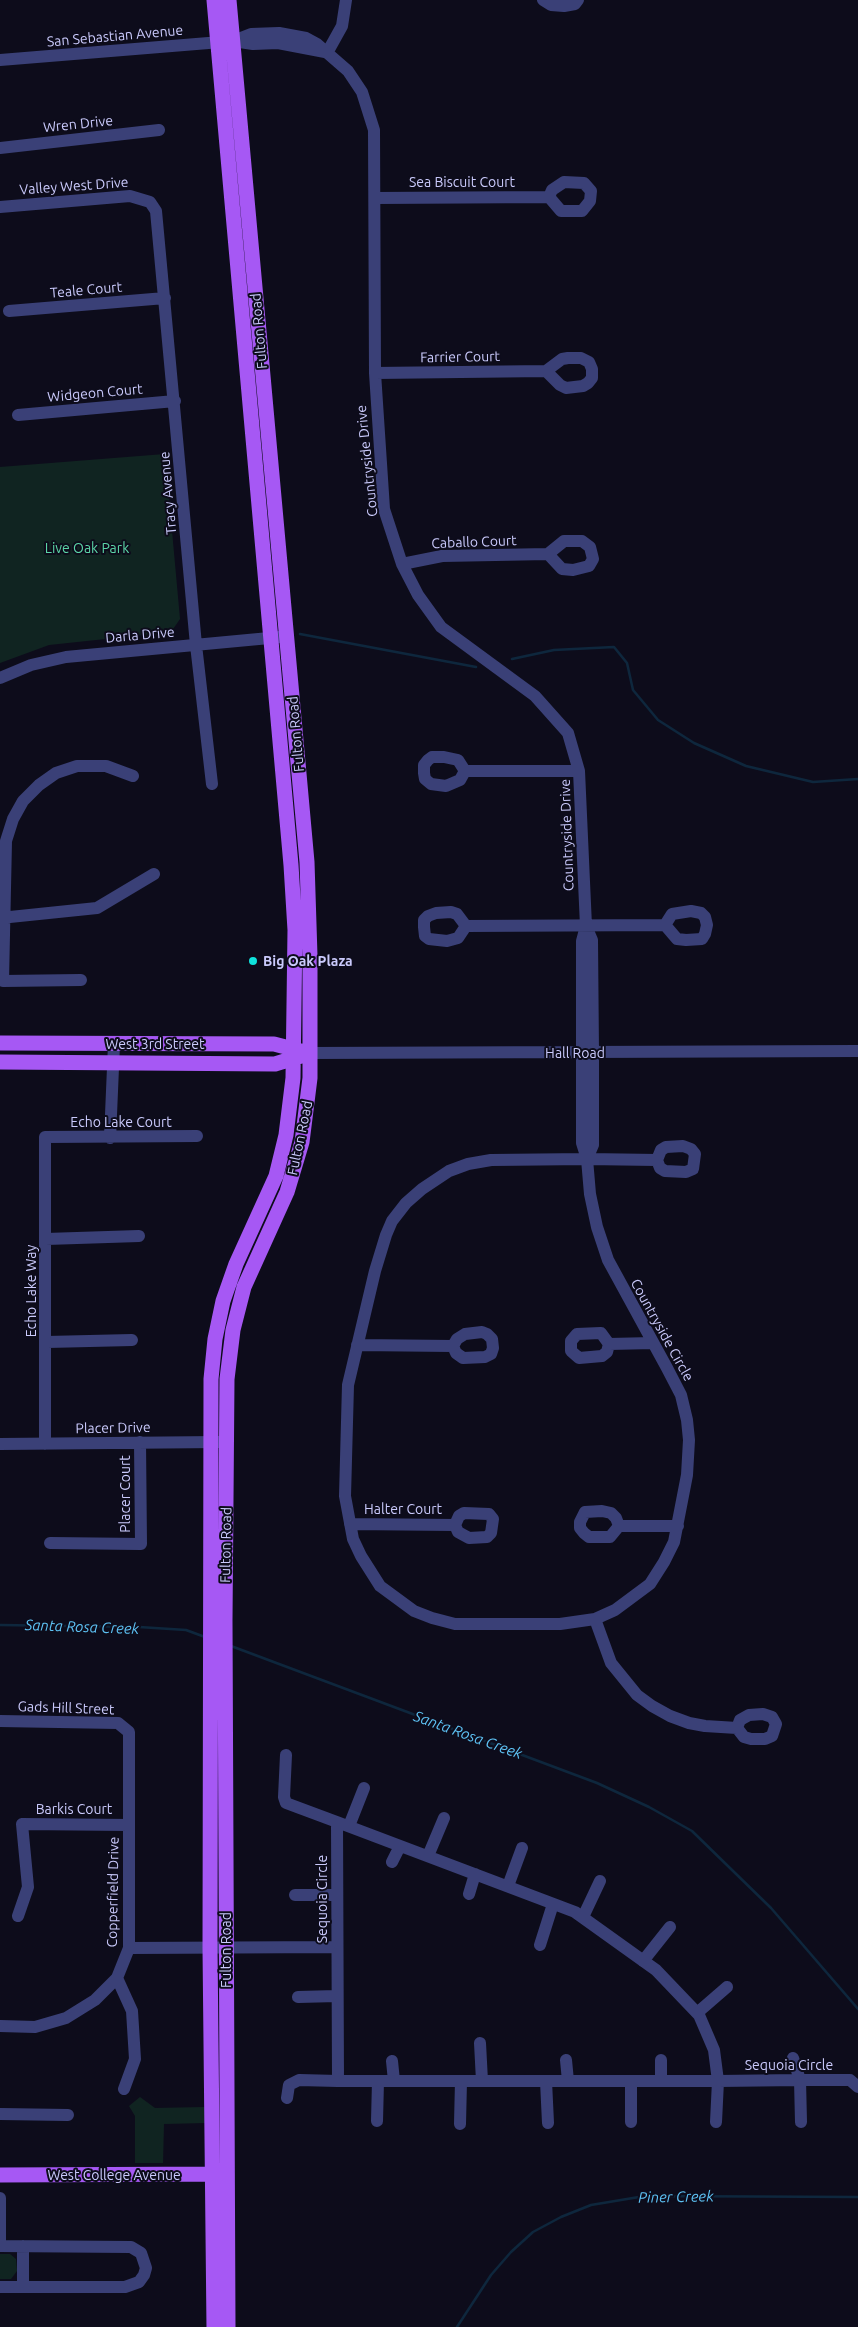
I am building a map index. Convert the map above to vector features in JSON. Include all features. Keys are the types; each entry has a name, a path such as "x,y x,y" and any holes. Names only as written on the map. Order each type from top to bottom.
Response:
{"main road":[{"name":"Fulton Road","path":"214,0 225,42 287,636 309,889 310,1053 307,1110 298,1158 280,1208 248,1276 233,1330 227,1379 227,1442 218,1617 210,1670 210,1948 214,2327"},
{"name":"Fulton Road","path":"228,2327 225,1678 218,1617 211,1442 211,1379 219,1318 236,1264 266,1201 280,1162 291,1108 293,1053 293,890 270,638 225,42 229,0"},
{"name":"West 3rd Street","path":"0,1043 274,1044 293,1053 310,1053"},
{"name":"West 3rd Street","path":"0,1062 275,1064 293,1053"},
{"name":"West College Avenue","path":"0,2175 227,2174"}],"street":[{"path":"328,53 342,26 346,0"},
{"path":"543,0 551,5 564,6 575,4 578,0"},
{"name":"Countryside Drive","path":"225,42 253,44 279,38 306,38 328,53 348,71 362,92 374,130 375,374 384,508 402,564 418,595 441,627 535,696 568,733 579,770 586,926 582,940 587,1053 582,1143 587,1159"},
{"name":"San Sebastian Avenue","path":"0,60 225,42"},
{"name":"Wren Drive","path":"0,148 159,130"},
{"name":"Valley West Drive","path":"0,207 123,196 137,197 150,202"},
{"name":"Sea Biscuit Court","path":"375,198 549,197"},
{"name":"Tracy Avenue","path":"150,202 158,217 196,645 212,784"},
{"name":"Teale Court","path":"9,311 165,298"},
{"name":"Farrier Court","path":"375,374 546,371"},
{"name":"Widgeon Court","path":"18,415 175,401"},
{"name":"Caballo Court","path":"402,564 442,556 548,554"},
{"name":"Darla Drive","path":"0,678 50,660 287,636"},
{"path":"81,980 3,981 6,841 13,819 23,801 38,785 56,773 77,766 106,766 133,776"},
{"path":"465,771 579,770"},
{"path":"3,918 97,908 154,874"},
{"path":"466,926 665,925"},
{"path":"110,1138 114,1044"},
{"name":"Hall Road","path":"310,1053 858,1051"},
{"name":"Echo Lake Court","path":"45,1137 197,1136"},
{"name":"Echo Lake Way","path":"45,1137 45,1444"},
{"path":"587,1159 657,1160"},
{"name":"Countryside Circle","path":"587,1159 590,1194 597,1227 608,1260 653,1343 681,1395 687,1420 689,1440 687,1475 674,1542 650,1584 615,1610 595,1619 560,1624 455,1624 426,1616 402,1603 380,1586 361,1556 353,1539 345,1496 348,1384 386,1235 392,1220 401,1208 422,1189 449,1171 468,1164 490,1160 587,1159"},
{"path":"46,1239 139,1236"},
{"path":"46,1342 132,1340"},
{"path":"609,1344 653,1343"},
{"path":"357,1345 454,1346"},
{"name":"Placer Court","path":"50,1543 141,1544 140,1442"},
{"name":"Placer Drive","path":"0,1444 227,1442"},
{"name":"Halter Court","path":"350,1524 455,1525"},
{"path":"619,1526 678,1526"},
{"path":"595,1619 611,1663 637,1695 670,1716 689,1723 737,1728"},
{"name":"Gads Hill Street","path":"0,1721 118,1723 130,1732"},
{"name":"Copperfield Drive","path":"0,2026 34,2027 66,2018 95,2000 117,1978 130,1948 130,1732"},
{"path":"286,1756 284,1797 286,1803 575,1912 656,1970 697,2013 714,2050 718,2081 716,2122"},
{"path":"343,1824 364,1788"},
{"path":"428,1856 444,1818"},
{"name":"Barkis Court","path":"18,1916 28,1887 22,1824 129,1825"},
{"name":"Sequoia Circle","path":"343,1824 336,1895 338,2081 850,2080 858,2087"},
{"path":"392,1862 400,1846"},
{"path":"508,1886 522,1848"},
{"path":"469,1894 475,1874"},
{"path":"583,1917 600,1881"},
{"path":"295,1895 336,1895"},
{"path":"540,1945 553,1904"},
{"path":"643,1961 670,1927"},
{"path":"130,1948 336,1947"},
{"path":"117,1978 132,2011 133,2021 135,2059 124,2089"},
{"path":"697,2013 727,1987"},
{"path":"298,1997 337,1996"},
{"path":"480,2042 482,2081"},
{"path":"793,2058 800,2080 801,2122"},
{"path":"566,2060 568,2081"},
{"path":"661,2060 661,2081"},
{"path":"392,2061 394,2081"},
{"path":"286,2098 289,2085 299,2080 338,2081"},
{"path":"377,2121 378,2081"},
{"path":"460,2124 461,2081"},
{"path":"546,2081 548,2123"},
{"path":"631,2081 631,2122"},
{"path":"0,2114 68,2115"},
{"path":"0,2198 0,2246 131,2247 142,2253 146,2268 144,2275 133,2286 0,2287"},
{"path":"23,2246 23,2287"}],"green space":[{"name":"Live Oak Park","path":"165,454 180,619 171,632 49,645 0,663 0,467"},
{"path":"140,2097 155,2108 205,2107 205,2123 164,2124 163,2163 135,2163 135,2116 129,2106"},
{"path":"0,2254 10,2254 16,2259 17,2271 11,2279 0,2279"}],"waterway":[{"path":"300,634 476,667"},
{"path":"512,659 554,650 614,647 627,663 633,690 658,720 694,743 746,766 813,782 858,779"},
{"name":"Santa Rosa Creek","path":"0,1625 139,1627 186,1630 205,1637"},
{"name":"Santa Rosa Creek","path":"231,1646 597,1783 649,1807 692,1831 771,1908 858,2009"},
{"name":"Piner Creek","path":"457,2327 491,2275 511,2252 533,2232 561,2217 591,2205 645,2196 858,2197"}],"place":[{"name":"Big Oak Plaza","path":"253,961"}]}
